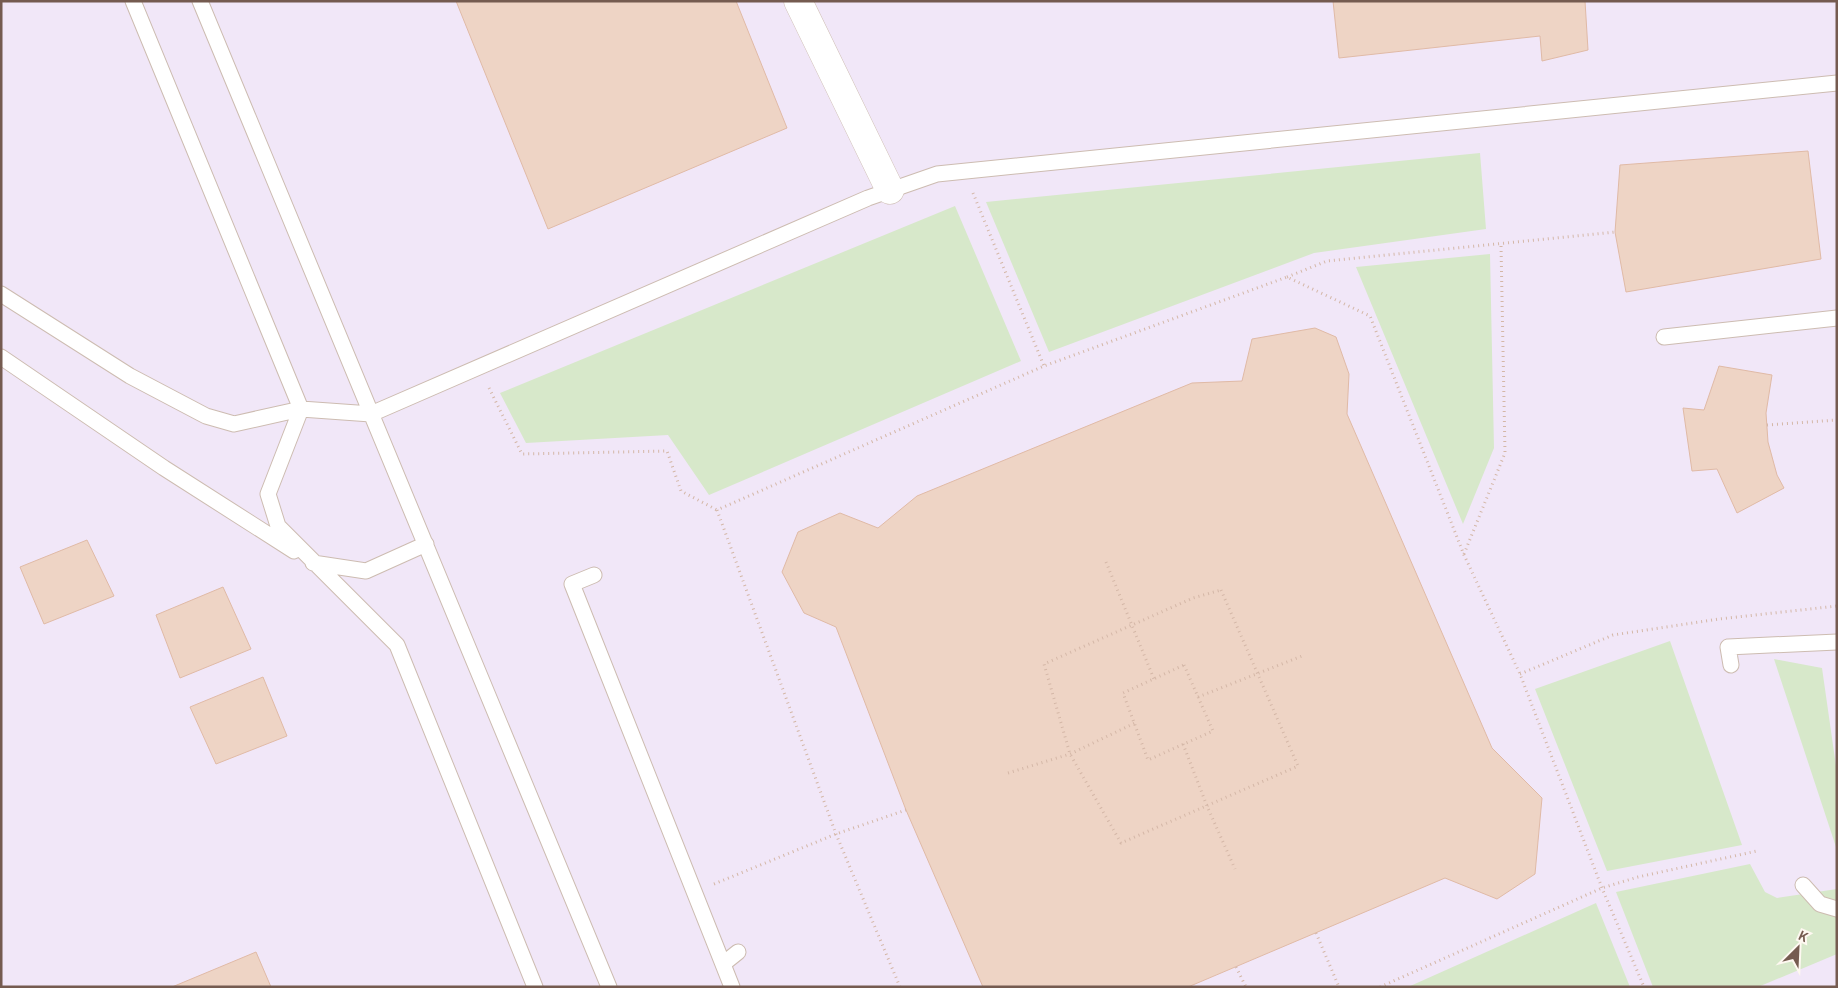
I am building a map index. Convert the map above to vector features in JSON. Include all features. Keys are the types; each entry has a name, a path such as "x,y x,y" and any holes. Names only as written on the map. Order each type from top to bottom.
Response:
{"street":[{"path":"798,1 890,190"}],"lane":[{"path":"133,1 301,409 268,494 278,526 397,645 535,987"},
{"path":"200,1 609,987"},
{"path":"1,294 130,376 206,416 234,424 301,409 371,414 868,198 937,174 1837,83"},
{"path":"1664,337 1837,318"},
{"path":"1,358 164,468 314,564 366,571 426,544"},
{"path":"594,575 572,584 732,987"},
{"path":"1732,665 1728,647 1837,642"},
{"path":"1803,885 1820,904 1837,909"},
{"path":"723,964 738,952"}],"path":[{"path":"964,171 1044,366"},
{"path":"718,510 1044,366 1327,261 1501,245 1615,232"},
{"path":"1464,555 1505,453 1501,245"},
{"path":"1286,277 1370,316 1464,555 1520,674 1602,888 1644,987"},
{"path":"479,367 522,454 667,451 680,491 718,510 836,834 900,987"},
{"path":"1767,424 1837,420"},
{"path":"1106,562 1154,679"},
{"path":"1221,590 1257,674 1298,766 1122,843 1070,754 1044,664 1193,598 1221,590"},
{"path":"1520,674 1613,635 1719,619 1837,606"},
{"path":"1198,697 1302,656"},
{"path":"1184,665 1213,731 1148,760 1123,693 1154,679 1184,665"},
{"path":"1008,773 1070,754 1135,723"},
{"path":"1183,744 1206,806 1235,869"},
{"path":"695,892 836,834 906,810"},
{"path":"1380,987 1602,888 1638,877 1757,851"},
{"path":"1316,933 1339,987"},
{"path":"1236,967 1246,987"}],"shaded area":[{"path":"1,1 1837,1 1837,987 1,987"}],"green space":[{"path":"1480,153 1486,229 1314,253 1049,352 986,202"},
{"path":"955,206 1021,361 709,495 668,435 526,443 500,393"},
{"path":"1490,254 1494,448 1463,524 1356,267"},
{"path":"1670,641 1742,845 1607,871 1535,689"},
{"path":"1774,659 1822,668 1837,773 1837,850"},
{"path":"1750,864 1765,892 1777,898 1837,889 1837,954 1758,987 1653,987 1616,892"},
{"path":"1596,903 1630,987 1408,987"}],"building":[{"path":"456,1 736,1 787,128 548,229"},
{"path":"1333,1 1585,1 1588,50 1542,61 1540,36 1339,58"},
{"path":"1808,151 1821,259 1626,292 1615,232 1620,165"},
{"path":"1315,328 1336,337 1349,374 1347,414 1492,748 1542,798 1535,874 1497,899 1445,878 1188,987 983,987 906,810 836,627 804,613 782,572 798,532 840,513 878,528 917,496 1192,383 1242,381 1252,339"},
{"path":"1719,366 1772,375 1766,413 1768,442 1777,475 1784,488 1737,513 1717,469 1692,471 1683,408 1704,410"},
{"path":"87,540 114,596 44,624 20,567"},
{"path":"223,587 251,649 180,678 156,615"},
{"path":"263,677 287,736 216,764 190,707"},
{"path":"256,952 271,987 172,987"}]}
